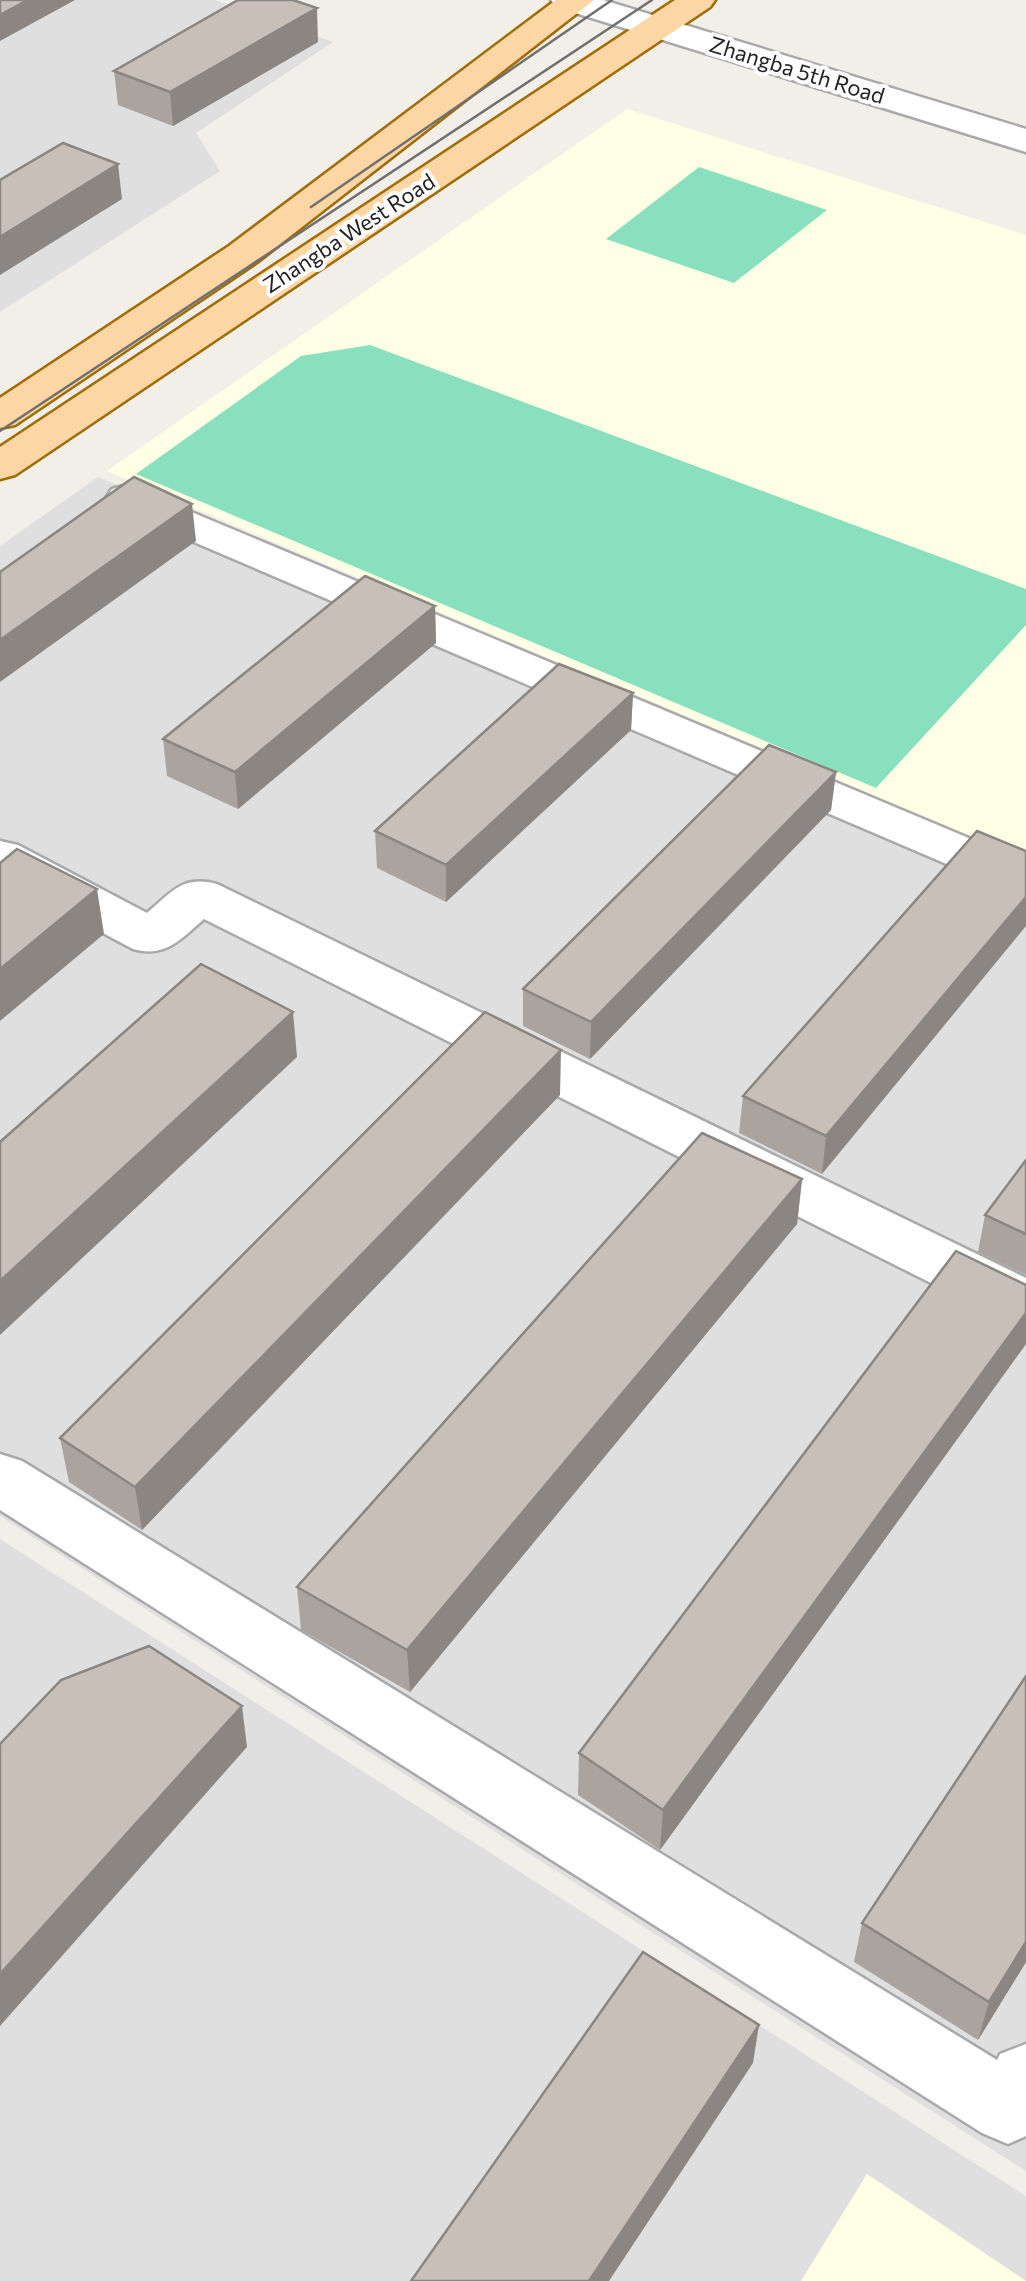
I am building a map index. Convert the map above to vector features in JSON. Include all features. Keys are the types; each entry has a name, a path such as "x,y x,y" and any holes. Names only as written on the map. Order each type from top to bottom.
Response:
{"main road":[{"name":"Zhangba West Road","path":"0,416 244,254 530,40 573,1"},
{"name":"Zhangba West Road","path":"0,466 677,14"}],"street":[{"name":"Zhangba 5th Road","path":"622,0 1026,123"},
{"name":"Zhangba 5th Road","path":"573,1 677,14 1026,141"},
{"path":"96,520 128,497 1026,881"},
{"path":"0,857 150,936 199,896 1026,1304"},
{"path":"0,1479 1008,2108 1026,2078"}],"shaded area":[{"path":"0,0 215,0 333,42 196,133 220,171 0,312"},
{"path":"627,109 1026,235 1026,860 107,471"},
{"path":"98,477 1026,869 1026,2171 0,1516 0,546"},
{"path":"0,1539 1026,2196 1026,2281 0,2281"},
{"path":"867,2174 1026,2281 801,2281"}],"green space":[{"path":"699,167 827,210 734,283 606,239"},
{"path":"370,345 1026,589 1026,625 876,788 136,474 301,356"}],"building":[{"path":"0,0 28,0 0,15"},
{"path":"238,0 293,0 317,8 170,92 114,71"},
{"path":"63,143 118,164 0,237 0,180"},
{"path":"134,477 192,504 0,640 0,572"},
{"path":"365,576 435,606 235,772 163,739"},
{"path":"559,664 633,693 446,865 375,831"},
{"path":"769,745 836,772 591,1022 523,989"},
{"path":"977,831 1026,851 1026,897 826,1136 743,1096"},
{"path":"17,849 97,889 0,969 0,863"},
{"path":"201,964 293,1012 0,1281 0,1142"},
{"path":"485,1012 561,1050 135,1487 60,1438"},
{"path":"702,1133 802,1179 407,1650 297,1587"},
{"path":"1026,1160 1026,1234 985,1215"},
{"path":"956,1251 1026,1285 1026,1313 663,1810 579,1753"},
{"path":"149,1646 242,1706 0,1974 0,1744 61,1680"},
{"path":"1026,1676 1026,1942 989,2002 862,1923"},
{"path":"643,1952 759,2025 589,2281 411,2281"}],"tram line":[{"path":"311,207 612,0"},
{"path":"0,431 652,0"}]}
